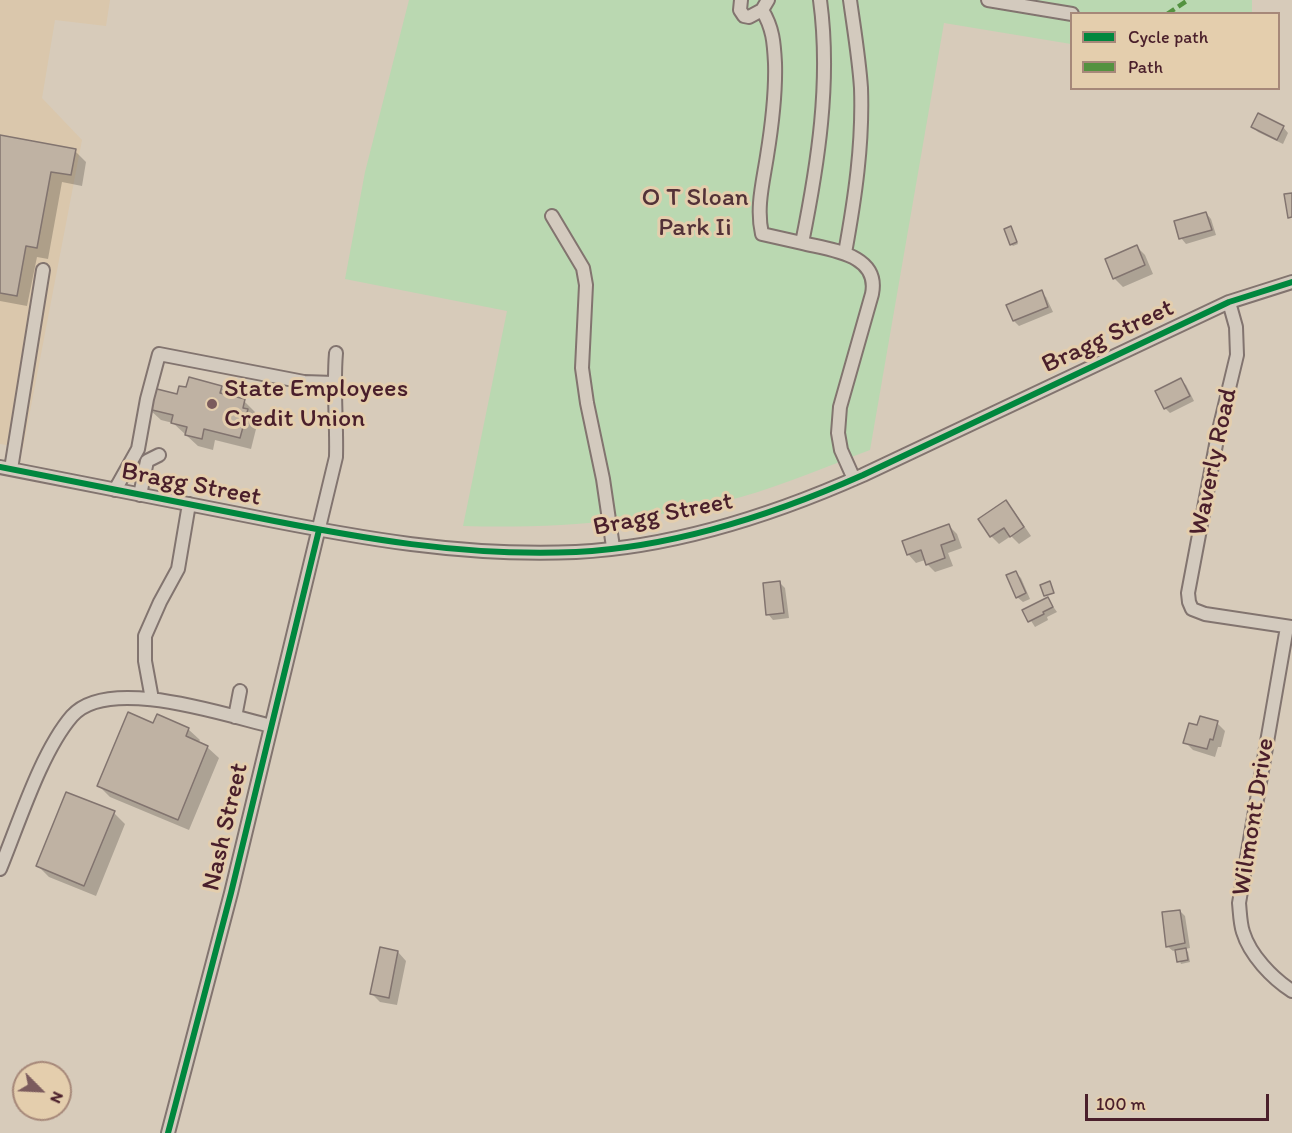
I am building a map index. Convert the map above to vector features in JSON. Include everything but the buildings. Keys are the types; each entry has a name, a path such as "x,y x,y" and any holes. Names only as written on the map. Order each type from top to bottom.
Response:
{"street":[{"path":"741,0 740,10 744,16 749,17 765,5 774,38 775,81 772,123 758,217 762,234 845,254 862,262 872,272 874,285 840,407 838,433 841,450 854,479"},
{"path":"802,243 816,171 821,121 823,72 820,0"},
{"path":"845,254 858,173 861,123 857,49 850,0"},
{"path":"988,0 1070,14"},
{"path":"552,216 583,268 586,285 582,368 613,547"},
{"path":"5,468 42,270"},
{"name":"Bragg Street","path":"5,468 319,530 423,547 473,551 578,552 650,542 734,523 811,498 1228,302 1292,282"},
{"name":"Waverly Road","path":"1228,302 1236,327 1237,355 1218,434 1188,593 1189,602 1192,609 1204,615 1289,627"},
{"name":"Nash Street","path":"168,1133 231,893 336,457 334,383 336,353"},
{"path":"115,490 138,449 147,399 159,354 304,382 334,383"},
{"path":"138,449 159,455 147,461 140,495"},
{"path":"152,699 145,661 145,636 178,569 189,504"},
{"name":"Wilmont Drive","path":"1289,627 1239,903 1243,933 1258,959 1292,991"},
{"path":"235,717 240,691"},
{"path":"0,869 48,753 73,716 82,708 106,700 131,698 164,700 271,726"}],"shaded area":[{"path":"0,0 110,0 106,26 55,20 42,98 82,140 23,448 0,444"}],"green space":[{"name":"O T Sloan Park Ii","path":"409,0 1252,0 1252,12 1070,12 1070,44 944,23 870,450 773,487 741,497 673,512 603,522 498,527 463,526 507,311 345,279 365,172"}],"marked path":[{"path":"1170,12 1188,0"}],"cycle path":[{"path":"0,467 290,524 411,544 493,552 576,552 613,549 723,527 829,490 1229,302 1292,282"},
{"path":"168,1133 231,893 319,530"}],"place":[{"name":"State Employees Credit Union","path":"212,404"}]}
